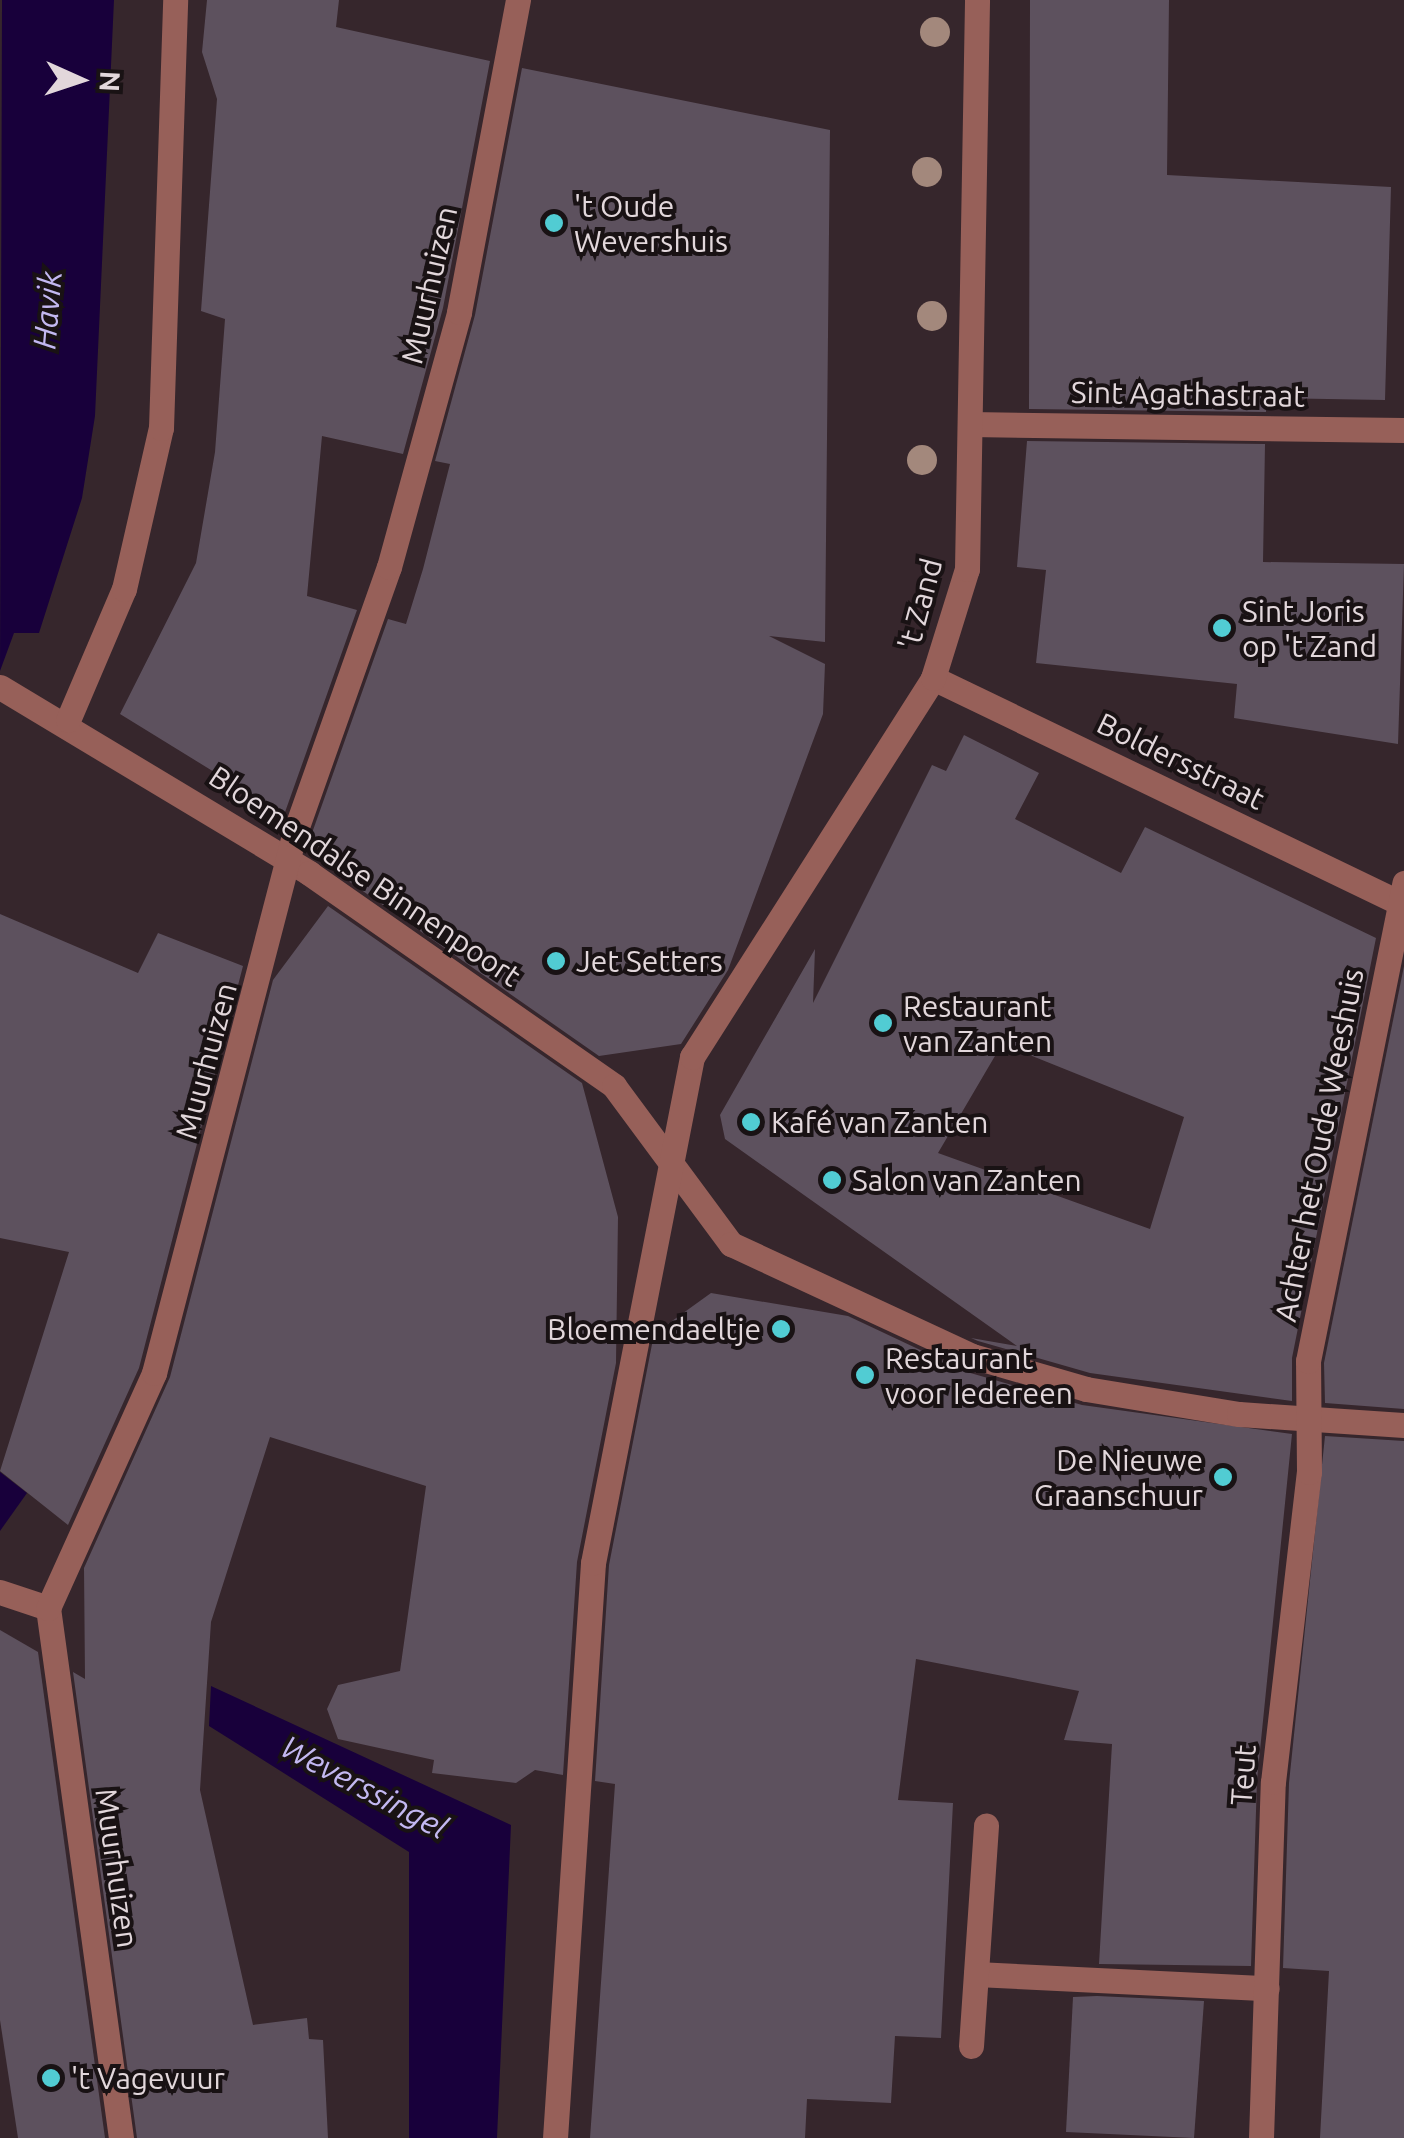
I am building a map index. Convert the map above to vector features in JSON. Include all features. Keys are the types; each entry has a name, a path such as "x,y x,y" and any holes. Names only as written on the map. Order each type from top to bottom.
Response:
{"street":[{"path":"68,720 124,589 161,428 176,0"},
{"name":"Muurhuizen","path":"121,2138 48,1608 154,1373 291,862 389,567 459,312 518,0"},
{"name":"'t Zand","path":"669,1152 692,1056 933,678 966,568 977,0"},
{"name":"Sint Agathastraat","path":"970,424 1404,430"},
{"name":"Boldersstraat","path":"933,678 1403,897"},
{"name":"Bloemendalse Binnenpoort","path":"0,687 68,720 291,862 614,1086 669,1152 731,1244 910,1331 1086,1389 1308,1420 1404,1426"},
{"name":"Achter het Oude Weeshuis","path":"1308,1420 1308,1361 1403,897"},
{"path":"555,2138 592,1563 669,1152"},
{"name":"Teut","path":"1261,2138 1272,1782 1308,1420"},
{"path":"0,1592 48,1608"},
{"path":"971,2046 986,1826"},
{"path":"976,1974 1267,1988"}],"water":[{"name":"Havik","path":"2,0 114,0 95,416 82,498 39,633 14,633 0,671"},
{"path":"0,1472 27,1493 0,1531"},
{"name":"Weverssingel","path":"211,1686 511,1825 497,2138 409,2138 409,1852 209,1726"}],"building":[{"path":"207,0 339,0 336,27 490,61 443,308 403,454 322,436 307,596 357,610 284,815 120,714 196,563 215,452 225,319 201,311 217,99 202,52"},
{"path":"1030,0 1169,0 1167,175 1391,187 1385,400 1266,398 1266,412 1029,409"},
{"path":"522,68 830,130 825,642 769,636 825,664 823,714 728,970 681,1044 599,1056 347,880 356,866 317,846 312,833 388,619 406,624 423,569 450,464 435,461 475,315"},
{"name":"Sint Joris op 't Zand","path":"1027,441 1265,444 1263,562 1404,564 1398,744 1234,718 1237,684 1036,663 1046,570 1017,567"},
{"path":"964,735 1039,773 1015,819 1121,873 1145,827 1376,938 1292,1358 1292,1401 1090,1373 971,1338 1017,1346 725,1139 720,1115 815,949 813,1003 932,765 946,771","holes":["1002,1044 1184,1117 1150,1229 938,1153"]},
{"path":"328,906 582,1083 618,1217 616,1363 577,1562 563,1775 535,1770 516,1783 432,1773 434,1760 338,1739 327,1709 338,1685 400,1671 426,1486 270,1437 211,1622 200,1790 253,2025 307,2018 309,2039 323,2040 328,2138 137,2138 73,1672 85,1679 84,1568 170,1377 273,980"},
{"path":"0,914 138,973 158,933 243,966 139,1368 68,1525 0,1471 69,1252 0,1238"},
{"path":"1404,966 1404,1409 1325,1403 1324,1363"},
{"path":"711,1293 848,1316 967,1372 1082,1405 1292,1434 1257,1780 1251,1966 1099,1964 1112,1744 1064,1740 1079,1691 916,1659 898,1800 953,1803 941,2038 895,2036 891,2103 807,2099 805,2138 590,2138 615,1784 595,1781 609,1565 654,1334"},
{"path":"1325,1436 1404,1441 1404,2138 1320,2138 1329,1971 1283,1968 1289,1783"},
{"path":"0,1630 38,1652 105,2138 18,2138 0,2020"},
{"path":"1073,1997 1204,2001 1194,2138 1066,2132"}],"place":[{"name":"'t Oude Wevershuis","path":"554,223"},
{"name":"Sint Joris op 't Zand","path":"1222,628"},
{"name":"Jet Setters","path":"556,961"},
{"name":"Restaurant van Zanten","path":"883,1023"},
{"name":"Kafé van Zanten","path":"751,1122"},
{"name":"Salon van Zanten","path":"832,1180"},
{"name":"Bloemendaeltje","path":"781,1329"},
{"name":"Restaurant voor Iedereen","path":"865,1375"},
{"name":"De Nieuwe Graanschuur","path":"1223,1477"},
{"name":"'t Vagevuur","path":"51,2078"}]}
